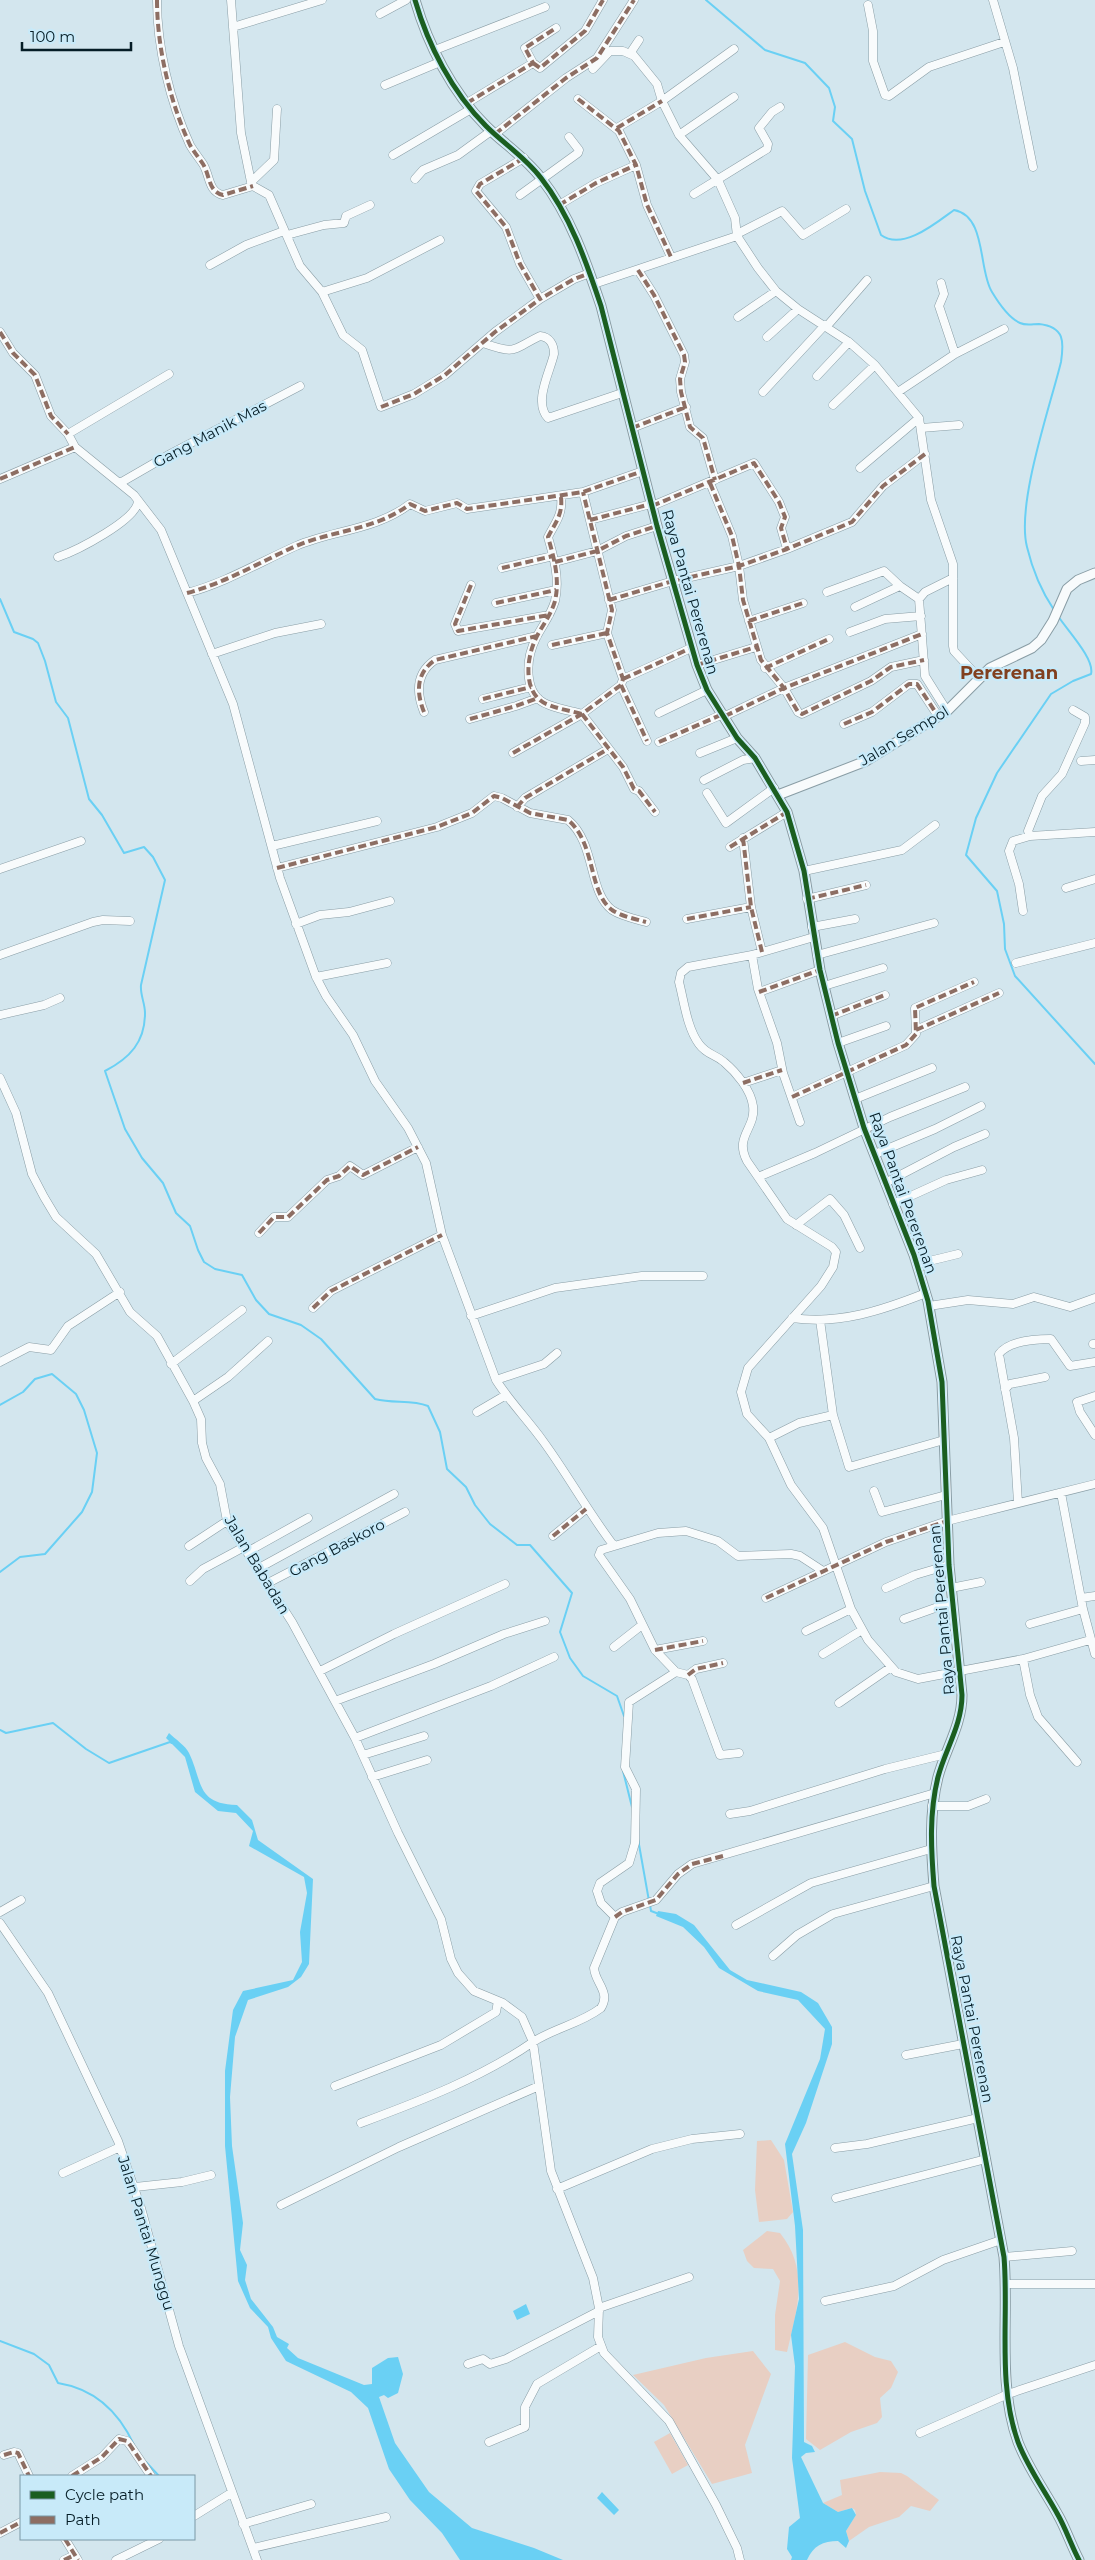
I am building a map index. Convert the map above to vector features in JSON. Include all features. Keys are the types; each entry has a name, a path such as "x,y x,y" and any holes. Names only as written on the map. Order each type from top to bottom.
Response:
{"street":[{"path":"157,0 163,55 171,88 190,145 203,164 212,187 218,194 223,195 252,184 274,160 277,109"},
{"path":"231,0 241,133 252,184 269,195 304,273 322,292 343,335 362,350 381,407 430,385 495,332 540,299 574,279 590,273"},
{"path":"232,27 322,0"},
{"path":"380,14 406,0"},
{"name":"Raya Pantai Pererenan","path":"415,0 440,62 469,106 493,132 524,158 541,178 559,205 590,273 657,526 696,664 707,690 738,738 755,758 787,812 804,871 820,970 838,1043 864,1128 917,1264 926,1293 942,1382 949,1565 961,1671 961,1709 932,1806 931,1849 934,1886 962,2044 1004,2257 1008,2394 1018,2442 1038,2484 1058,2516 1079,2560"},
{"path":"556,28 525,48 533,62 540,68 584,31 603,0"},
{"path":"415,179 423,170 458,155 493,132 566,78 597,58 634,0"},
{"path":"993,0 1013,68 1032,167"},
{"path":"868,5 874,31 873,61 885,95 889,96 929,67 1004,42"},
{"path":"435,50 545,7"},
{"path":"632,55 631,49 639,40"},
{"path":"617,128 662,101 734,49"},
{"path":"593,69 610,51 623,51 632,55 657,84 662,101 679,134 718,180 735,218 737,235 758,268 776,291 798,309 849,342 875,365 919,418 932,500 950,553 953,578 952,641 954,651 980,678"},
{"path":"385,84 440,62"},
{"path":"393,155 533,62"},
{"path":"679,134 734,97"},
{"path":"578,99 617,128 628,146 636,165 647,205 671,257"},
{"path":"694,194 767,149 768,144 759,128 772,112 780,107"},
{"path":"520,195 578,153 578,148 570,137"},
{"path":"524,158 480,184 476,191 506,227 520,264 540,299"},
{"path":"559,205 596,183 636,165"},
{"path":"210,265 246,245 285,233 324,225 344,224 346,216 370,205"},
{"path":"594,284 737,235 782,210 803,235 846,209"},
{"path":"322,292 367,278 440,240"},
{"path":"638,270 654,295 684,355 685,362 680,385 690,427 703,438 713,482 732,536 739,566 743,600 756,647 765,668 784,688 798,712 802,714 871,681 891,667 924,660"},
{"path":"763,392 867,280"},
{"path":"941,283 944,294 939,306 956,354"},
{"path":"738,317 776,291"},
{"path":"767,337 798,309"},
{"path":"898,392 956,354 1004,329"},
{"path":"0,332 13,353 35,376 51,416 68,434 76,447 120,483 138,501 161,530 233,704 277,868 316,977 326,996 353,1035 375,1081 395,1107 418,1147 427,1169 442,1235 496,1380 543,1441 586,1509 614,1546"},
{"path":"483,343 510,351 517,350 540,336 550,340 554,347 554,354 543,396 544,410 548,418 622,393"},
{"path":"817,376 849,342"},
{"path":"833,405 875,365"},
{"path":"68,434 169,374"},
{"name":"Gang Manik Mas","path":"120,483 172,453 300,386"},
{"path":"632,428 686,407"},
{"path":"860,468 919,418"},
{"path":"921,428 959,425"},
{"path":"0,479 76,447"},
{"path":"609,600 673,581 739,566 787,549 858,518 865,506 883,486 925,454"},
{"path":"590,520 652,505 713,482 750,464 756,464 784,517 781,528 787,549"},
{"path":"187,593 237,574 304,543 368,526 398,513 410,504 416,505 421,510 439,508 456,503 467,509 561,497 583,492 643,471"},
{"path":"583,492 612,610 608,633 622,682 647,741"},
{"path":"561,497 561,510 558,520 548,537 554,559 556,590 549,615 537,636 529,660 528,676 531,687 538,698 547,705 582,714 623,766 634,789 639,791 655,812"},
{"path":"58,557 96,541 133,510 138,501"},
{"path":"502,568 597,551 615,540 657,526"},
{"path":"827,592 884,572 919,599"},
{"name":"Jalan Sempol","path":"776,792 866,761 947,710 990,668 1037,644 1046,634 1067,590 1078,580 1095,572"},
{"path":"947,710 925,676 919,599 925,592 953,578"},
{"path":"472,585 455,624 458,630 549,615"},
{"path":"855,606 900,586"},
{"path":"496,603 556,590"},
{"path":"749,621 804,603"},
{"path":"850,632 885,619 921,616"},
{"path":"212,654 275,633 321,624"},
{"path":"552,646 608,633"},
{"path":"659,742 784,688 922,634"},
{"path":"424,712 417,689 424,671 435,660 537,636"},
{"path":"765,668 829,639"},
{"path":"696,664 756,647"},
{"path":"513,753 582,714 622,682 691,648"},
{"path":"844,724 872,712 909,684 917,684 938,716"},
{"path":"483,699 531,687"},
{"path":"659,714 707,690"},
{"path":"470,719 538,698"},
{"path":"1030,836 1028,831 1042,796 1062,774 1085,723 1085,717 1073,710"},
{"path":"700,753 738,738"},
{"path":"516,807 525,798 608,749"},
{"path":"704,780 743,760 755,758"},
{"path":"1081,761 1095,760"},
{"path":"707,793 726,823 776,792"},
{"path":"277,868 437,827 472,814 494,796 502,798 530,813 568,820 573,824 589,853 598,889 604,902 613,911 646,922"},
{"path":"730,847 787,812"},
{"path":"272,846 377,821"},
{"path":"804,871 902,850 935,825"},
{"path":"1023,911 1010,846 1013,841 1030,836 1095,832"},
{"path":"743,838 751,908 762,952"},
{"path":"0,869 81,841"},
{"path":"1066,888 1095,879"},
{"path":"807,898 866,885"},
{"path":"296,924 320,915 349,912 390,901"},
{"path":"687,919 751,908"},
{"path":"812,927 855,919"},
{"path":"0,955 93,922 103,920 130,921"},
{"path":"817,954 934,923"},
{"path":"814,937 752,955 688,967 681,973 679,982 694,1037 706,1052 724,1062 748,1090 753,1107 752,1118 742,1143 742,1152 782,1214 832,1247 836,1252 829,1274 748,1368 743,1383 742,1400 747,1414 769,1438 791,1485 823,1528 851,1609 862,1630 891,1667 903,1675 918,1679 961,1671 1023,1659 1090,1640"},
{"path":"1016,963 1095,943"},
{"path":"752,955 759,992 777,1043 782,1070 800,1122"},
{"path":"316,977 387,963"},
{"path":"824,986 883,968"},
{"path":"759,992 820,970"},
{"path":"792,1097 906,1045 914,1038 916,1030 915,1008 974,982"},
{"path":"916,1030 999,993"},
{"path":"831,1016 885,995"},
{"path":"0,1015 44,1005 60,998"},
{"path":"838,1043 886,1026"},
{"path":"855,1099 932,1068"},
{"path":"743,1083 782,1070"},
{"name":"Jalan Babadan","path":"0,1078 16,1113 32,1174 44,1197 56,1217 96,1254 130,1312 157,1336 193,1401 201,1419 202,1443 206,1458 220,1484 227,1521 268,1584 320,1671 356,1738 372,1777 441,1919 451,1959 458,1973 474,1991 513,2009 522,2017 533,2042 548,2159 557,2188 593,2278 599,2309 598,2337 601,2346"},
{"path":"758,1177 815,1153 864,1128 965,1087"},
{"path":"875,1154 935,1129 981,1106"},
{"path":"886,1183 954,1146 985,1134"},
{"path":"259,1233 274,1217 288,1217 327,1180 339,1176 350,1166 363,1176 418,1147"},
{"path":"893,1204 946,1180 982,1170"},
{"path":"796,1225 830,1199 844,1215 860,1248"},
{"path":"312,1308 331,1291 442,1235"},
{"path":"917,1264 958,1254"},
{"path":"471,1316 564,1287 642,1276 703,1276"},
{"path":"0,1362 29,1347 51,1350 68,1326 120,1292"},
{"path":"792,1318 820,1320 865,1314 926,1293"},
{"path":"929,1306 968,1300 1013,1304 1034,1297 1070,1307 1094,1300"},
{"path":"171,1364 242,1310"},
{"path":"820,1320 833,1415 848,1465 852,1468 944,1440"},
{"path":"1018,1503 1014,1438 999,1354 1003,1348 1010,1345 1051,1339 1070,1366 1095,1362"},
{"path":"193,1401 228,1376 268,1341"},
{"path":"496,1380 544,1364 557,1353"},
{"path":"1005,1389 1010,1384 1045,1377"},
{"path":"478,1412 506,1395"},
{"path":"1094,1432 1080,1412 1077,1402 1095,1396"},
{"path":"769,1438 799,1424 833,1415"},
{"path":"766,1598 835,1564 886,1542 947,1521 1095,1484"},
{"path":"874,1491 880,1511 883,1512 946,1495"},
{"path":"1061,1493 1083,1609 1095,1654"},
{"path":"258,1568 394,1494"},
{"path":"553,1536 586,1509"},
{"name":"Gang Baskoro","path":"268,1584 405,1512"},
{"path":"190,1581 203,1569 246,1550 308,1518"},
{"path":"189,1546 227,1521"},
{"path":"723,1663 696,1669 688,1674 676,1672 655,1650 630,1599 599,1555 601,1550 658,1533 686,1532 718,1541 738,1556 792,1554 800,1556 823,1571"},
{"path":"886,1588 915,1575 949,1565"},
{"path":"951,1588 981,1582"},
{"path":"320,1671 402,1630 505,1584"},
{"path":"1081,1598 1095,1596"},
{"path":"904,1619 952,1602"},
{"path":"806,1631 851,1609"},
{"path":"1030,1624 1083,1609"},
{"path":"336,1701 434,1664 504,1634 545,1621"},
{"path":"614,1647 642,1625"},
{"path":"823,1654 862,1630"},
{"path":"655,1650 703,1640"},
{"path":"356,1738 491,1686 554,1657"},
{"path":"1023,1659 1030,1695 1038,1717 1077,1762"},
{"path":"840,1703 891,1667"},
{"path":"615,1917 601,1903 597,1891 600,1883 629,1863 635,1842 636,1790 625,1767 628,1737 627,1707 632,1699 676,1672"},
{"path":"688,1674 692,1679 720,1755 740,1753"},
{"path":"362,1755 424,1736"},
{"path":"730,1814 750,1811 885,1769 946,1754"},
{"path":"372,1777 427,1760"},
{"path":"361,2123 458,2083 498,2064 533,2042 601,2008 605,2002 605,1994 594,1968 615,1917 656,1900 678,1874 692,1864 935,1793"},
{"path":"932,1806 968,1806 986,1799"},
{"path":"736,1926 811,1883 931,1849"},
{"path":"773,1956 797,1935 833,1914 934,1886"},
{"path":"0,1912 21,1900"},
{"name":"Jalan Pantai Munggu","path":"0,1923 48,1993 120,2147 135,2188 179,2346 257,2560"},
{"path":"335,2086 441,2045 496,2012 498,2002"},
{"path":"906,2055 962,2044"},
{"path":"281,2205 399,2147 539,2086"},
{"path":"834,2148 867,2144 978,2118"},
{"path":"557,2188 652,2149 692,2139 740,2134"},
{"path":"63,2173 120,2147"},
{"path":"836,2198 986,2158"},
{"path":"135,2188 182,2182 211,2175"},
{"path":"825,2301 894,2286 943,2260 1001,2240"},
{"path":"1004,2257 1072,2250"},
{"path":"468,2364 483,2359 490,2364 506,2359 599,2309 689,2277"},
{"path":"1006,2284 1095,2284"},
{"path":"489,2442 525,2427 525,2407 537,2384 601,2346 604,2353 669,2421 694,2464 737,2548 740,2560"},
{"path":"920,2433 1008,2394 1095,2366"},
{"path":"74,2475 102,2457 118,2439 127,2441 150,2475"},
{"path":"4,2455 14,2452 18,2453 28,2475"},
{"path":"195,2515 232,2493"},
{"path":"243,2524 311,2504"},
{"path":"253,2548 386,2517"},
{"path":"0,2533 20,2523"},
{"path":"64,2560 76,2557 68,2540"},
{"path":"116,2560 157,2540"}],"shaded area":[{"path":"771,2140 784,2160 793,2212 787,2219 759,2222 755,2190 757,2141"},
{"path":"767,2231 780,2233 795,2261 798,2276 797,2306 787,2352 775,2350 775,2315 780,2281 773,2269 754,2268 747,2261 743,2250"},
{"path":"845,2342 875,2357 891,2361 898,2372 891,2388 880,2398 882,2417 877,2423 851,2432 820,2450 806,2439 808,2355"},
{"path":"753,2351 771,2374 745,2445 752,2473 712,2484 664,2405 633,2375 706,2358"},
{"path":"670,2433 688,2465 672,2474 654,2442"},
{"path":"880,2472 901,2473 939,2500 930,2511 911,2506 899,2517 869,2527 849,2541 846,2531 856,2515 855,2510 852,2508 838,2512 823,2503 842,2495 840,2480"}],"water":[{"path":"169,1733 188,1750 207,1796 214,1801 224,1804 237,1805 252,1820 258,1840 313,1879 309,1964 301,1977 288,1987 248,2000 235,2037 230,2097 232,2146 243,2223 240,2250 247,2265 245,2280 251,2299 273,2327 277,2337 289,2344 287,2348 298,2358 364,2385 372,2384 372,2368 388,2358 398,2357 403,2374 398,2393 388,2398 384,2395 379,2397 395,2443 429,2492 472,2528 534,2548 563,2560 460,2560 442,2533 410,2500 389,2469 368,2408 351,2392 286,2361 271,2338 268,2327 250,2308 238,2281 225,2146 225,2071 233,2010 243,1991 293,1980 302,1962 300,1932 307,1893 304,1877 249,1846 253,1831 236,1813 218,1811 195,1792 185,1757 166,1738"},
{"path":"658,1911 676,1914 694,1925 730,1970 747,1980 801,1992 818,2003 832,2027 832,2044 806,2123 792,2154 803,2230 804,2442 812,2446 815,2452 806,2453 801,2457 823,2503 838,2512 852,2508 856,2515 846,2531 849,2541 846,2548 838,2541 823,2543 812,2551 807,2560 791,2560 792,2557 787,2549 789,2527 800,2518 792,2458 795,2366 791,2335 799,2299 795,2226 785,2144 820,2059 825,2029 798,2000 758,1991 719,1968 704,1947 683,1927 656,1916"},
{"path":"526,2304 530,2314 517,2320 513,2311"},
{"path":"602,2492 619,2510 614,2515 597,2498"}],"waterway":[{"path":"706,0 765,50 805,63 829,88 835,107 833,121 852,139 865,191 881,235 899,240 909,238 929,228 954,210 965,214 972,222 977,233 985,271 992,292 1004,309 1020,323 1039,324 1054,328 1061,337 1061,362 1030,481 1025,529 1027,547 1035,571 1045,596 1054,610"},
{"path":"0,599 14,632 33,639 38,643 56,702 68,718 89,799 102,815 124,853 144,847 153,857 165,880 141,985 145,1013 142,1032 139,1041 129,1055 105,1071 125,1129 142,1158 163,1183 176,1213 190,1226 204,1262 215,1269 242,1275 256,1300 269,1314 301,1325 321,1339 375,1399 428,1406 440,1432 447,1469 466,1487 475,1505 490,1524 517,1545 530,1545 572,1593 560,1632 570,1658 583,1676 617,1696 624,1716"},
{"path":"1058,616 1085,653 1089,661 1091,674 1073,681 1051,694 997,773 976,818 966,855 997,891 1004,924 1005,949 1015,976 1095,1064"},
{"path":"0,1405 23,1392 35,1379 52,1374 76,1394 84,1410 97,1453 92,1492 82,1512 45,1554 20,1557 0,1572"},
{"path":"0,1730 6,1733 53,1723 86,1749 109,1763 170,1742 172,1743"},
{"path":"623,1771 632,1807"},
{"path":"638,1839 649,1901"},
{"path":"650,1905 651,1911 659,1914"},
{"path":"0,2341 34,2354 49,2365 58,2383 83,2391 104,2404 121,2422 134,2445"},
{"path":"146,2462 158,2475"}],"marked path":[{"path":"157,0 159,37 166,74 176,111 190,145 203,164 212,187 218,193 223,195 253,186"},
{"path":"533,63 540,68 585,31 603,0"},
{"path":"495,134 566,78 597,58 634,0"},
{"path":"467,103 533,63 525,48 556,28"},
{"path":"578,99 619,131 636,165 647,205 671,257"},
{"path":"617,128 662,101"},
{"path":"524,158 480,184 476,191 506,227 520,264 540,299 574,279 590,273"},
{"path":"559,205 596,183 636,165"},
{"path":"638,270 654,295 684,355 685,362 680,379 681,392 690,427 703,438 715,480"},
{"path":"381,407 414,394 445,375 495,332 540,299"},
{"path":"0,332 13,353 35,375 51,416 68,434"},
{"path":"632,428 686,407"},
{"path":"0,479 75,447"},
{"path":"609,600 673,581 739,566 787,549 852,522 883,486 925,454"},
{"path":"652,506 754,463 779,502 785,517 781,528 787,549"},
{"path":"187,593 229,578 296,546 383,519 397,513 410,504 425,511 457,503 467,509 583,492 643,471"},
{"path":"710,483 732,536 739,566 743,600 761,660 784,688 798,712 802,714 871,681 891,667 924,660"},
{"path":"513,753 582,714 621,685 623,679 607,633 612,610 583,492"},
{"path":"561,497 560,514 548,537 557,577 555,601 533,646 530,656 529,676 534,694 540,700 549,705 582,714"},
{"path":"590,520 651,504"},
{"path":"555,562 597,551 626,536 657,526"},
{"path":"502,568 553,556"},
{"path":"471,585 455,624 458,631 549,615"},
{"path":"496,603 556,590"},
{"path":"749,621 803,603"},
{"path":"552,645 607,633"},
{"path":"725,716 784,688 922,634"},
{"path":"424,712 421,705 419,683 424,671 435,660 537,636"},
{"path":"765,668 829,639"},
{"path":"697,665 756,647"},
{"path":"623,679 691,648"},
{"path":"844,724 872,712 909,684 917,684 938,716"},
{"path":"621,685 647,741"},
{"path":"483,699 531,687"},
{"path":"470,719 538,698"},
{"path":"582,714 623,767 634,789 639,791 655,812"},
{"path":"659,742 723,714"},
{"path":"517,807 525,798 608,749"},
{"path":"277,868 437,827 472,813 494,796 502,798 530,813 568,820 577,830 583,841 604,902 616,912 646,922"},
{"path":"730,847 787,812"},
{"path":"743,838 751,907 762,952"},
{"path":"807,899 866,885"},
{"path":"687,919 751,907"},
{"path":"759,992 820,970"},
{"path":"792,1097 906,1045 916,1034 915,1008 974,982"},
{"path":"916,1030 999,993"},
{"path":"831,1016 885,995"},
{"path":"743,1083 782,1070"},
{"path":"259,1233 274,1217 288,1217 327,1180 339,1176 350,1166 363,1175 418,1147"},
{"path":"313,1308 331,1291 442,1235"},
{"path":"553,1536 586,1509"},
{"path":"766,1598 886,1542 947,1521"},
{"path":"655,1650 703,1641"},
{"path":"688,1675 696,1669 723,1663"},
{"path":"615,1917 622,1912 656,1900 678,1874 692,1864 723,1856"},
{"path":"74,2475 102,2457 119,2439 127,2441 150,2475"},
{"path":"4,2455 14,2452 18,2453 29,2475"},
{"path":"0,2533 20,2523"},
{"path":"66,2540 78,2560"},
{"path":"64,2560 75,2555"}],"cycle path":[{"path":"415,0 434,51 452,83 486,126 541,178 569,223 583,255 601,306 657,526 697,665 707,690 737,738 755,758 787,812 804,871 820,970 838,1043 864,1128 914,1255 928,1301 942,1382 949,1565 962,1695 959,1717 938,1777 933,1804 931,1831 934,1886 1004,2257 1006,2374 1012,2420 1022,2452 1061,2520 1079,2560"}],"district":[{"name":"Pererenan","path":"1009,673"}]}
